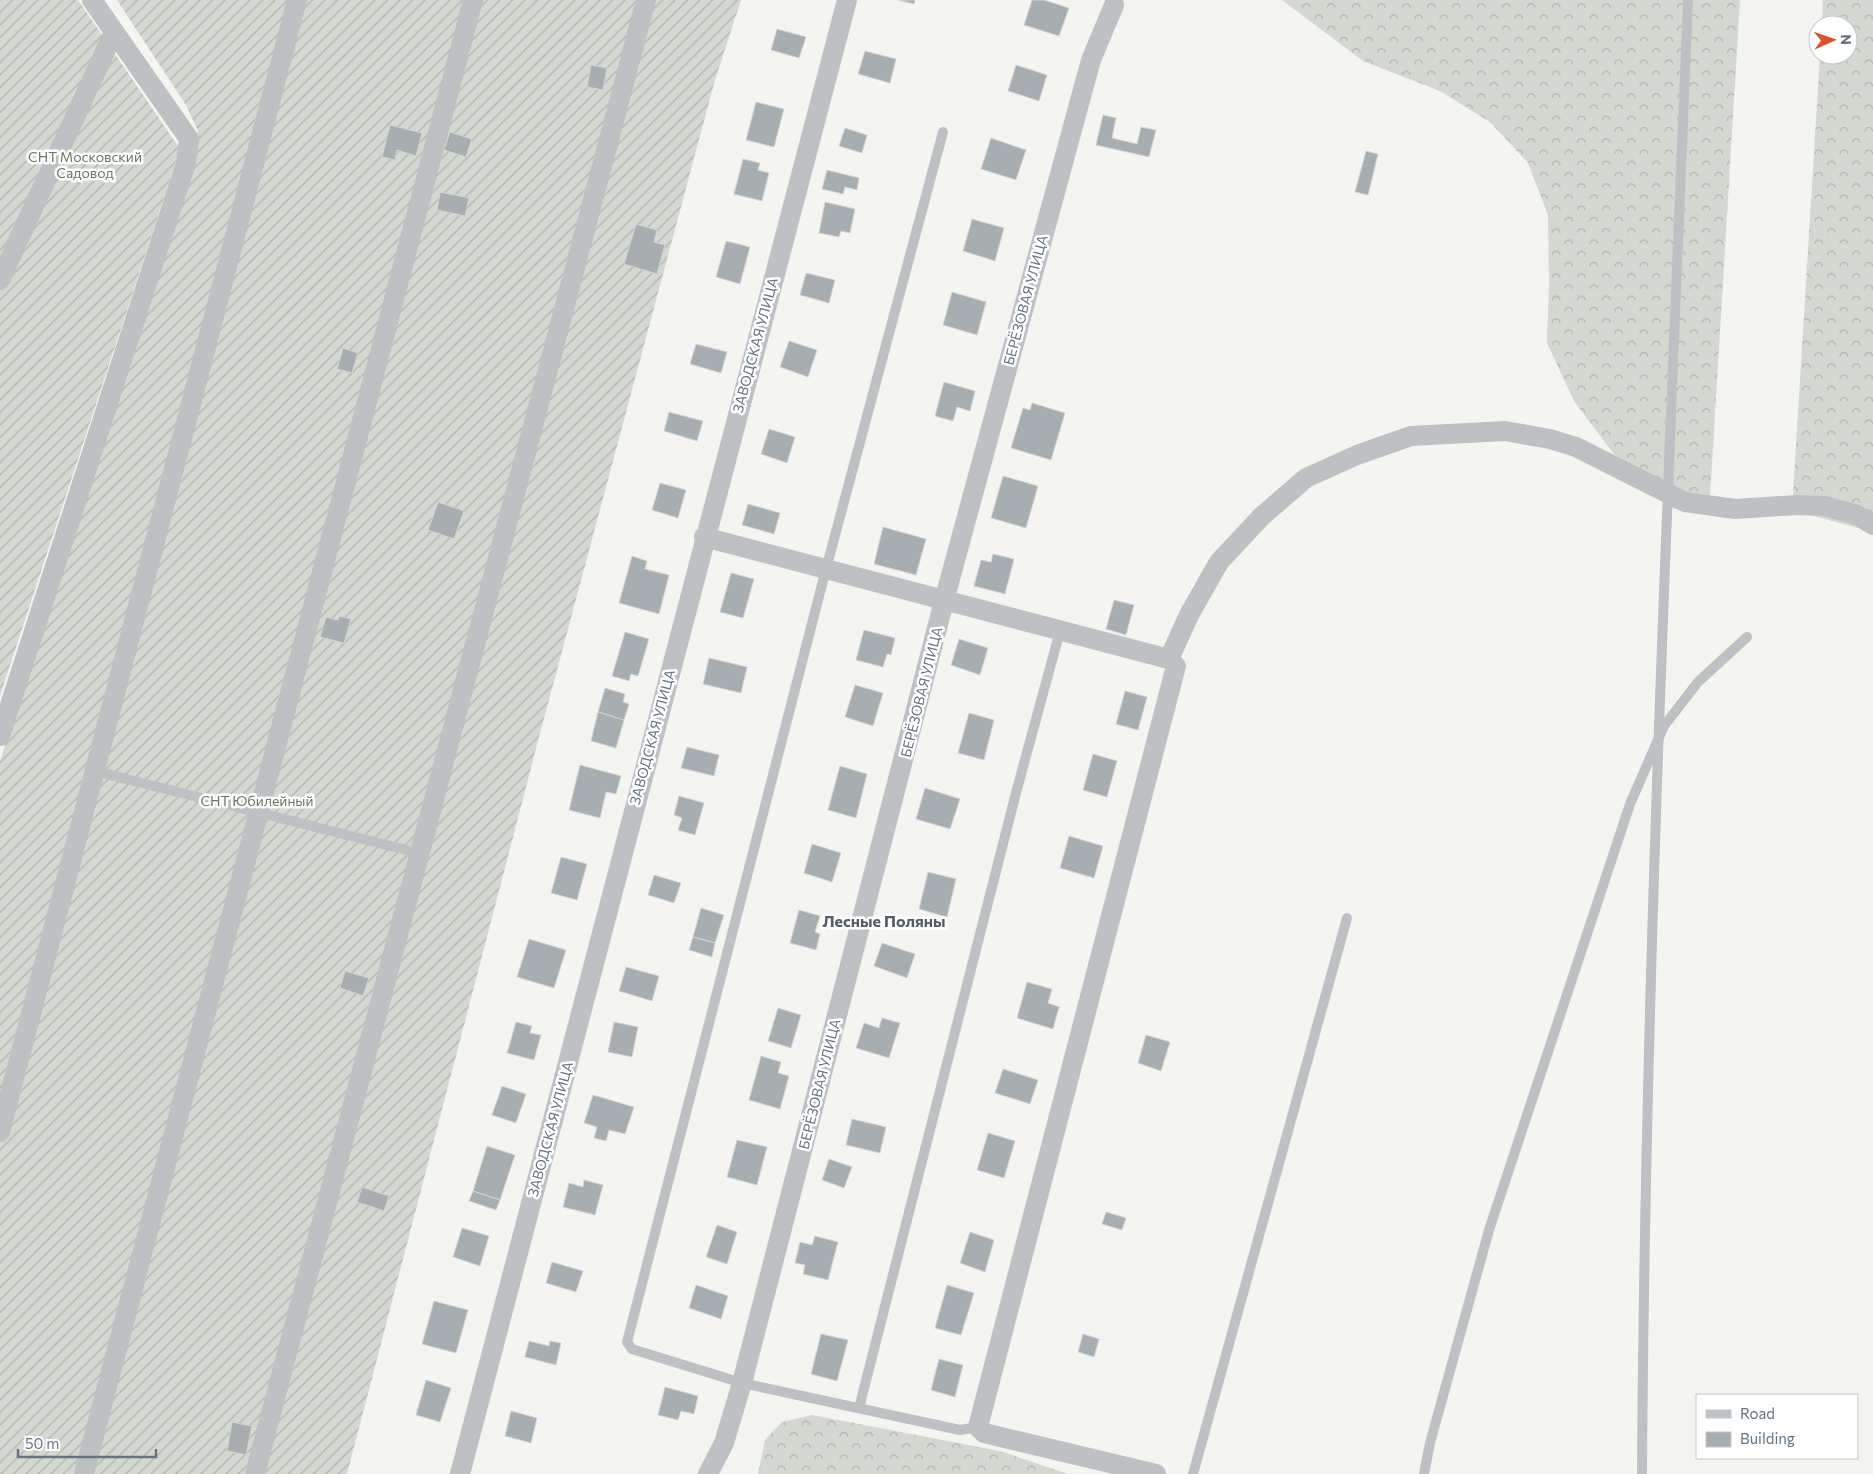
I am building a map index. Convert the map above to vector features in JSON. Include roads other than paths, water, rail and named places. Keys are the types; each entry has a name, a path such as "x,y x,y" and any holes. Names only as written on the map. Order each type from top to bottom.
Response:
{"street":[{"path":"0,736 186,163 189,147 188,138 92,0"},
{"path":"0,1132 297,0"},
{"path":"84,1474 473,0"},
{"path":"255,1474 418,853 646,0"},
{"name":"ЗАВОДСКАЯ УЛИЦА","path":"460,1474 704,538 847,0"},
{"name":"БЕРЁЗОВАЯ УЛИЦА","path":"708,1474 724,1443 742,1383 944,601 1091,60 1114,5"},
{"path":"0,280 114,32"},
{"path":"1169,659 1189,615 1219,562 1262,516 1306,478 1357,455 1411,436 1505,430 1550,439 1576,447 1685,502 1735,509 1796,505 1825,506 1856,515 1873,525"},
{"path":"704,538 1169,659 1176,666 978,1427 984,1433 1156,1474"}],"lane":[{"path":"1642,1474 1643,1324 1658,741 1688,0"},
{"path":"943,132 826,569 628,1342 632,1349 742,1383 960,1430 978,1427"},
{"path":"859,1408 1017,789 1060,631"},
{"path":"1424,1474 1430,1443 1490,1230 1630,804 1664,726 1698,682 1747,636"},
{"path":"95,771 258,814 418,853"},
{"path":"1194,1474 1346,918"}],"district":[{"name":"Лесные Поляны","path":"884,920"}],"park label":[{"name":"СНТ Московский Садовод","path":"85,164"},
{"name":"СНТ Юбилейный","path":"257,800"}]}
